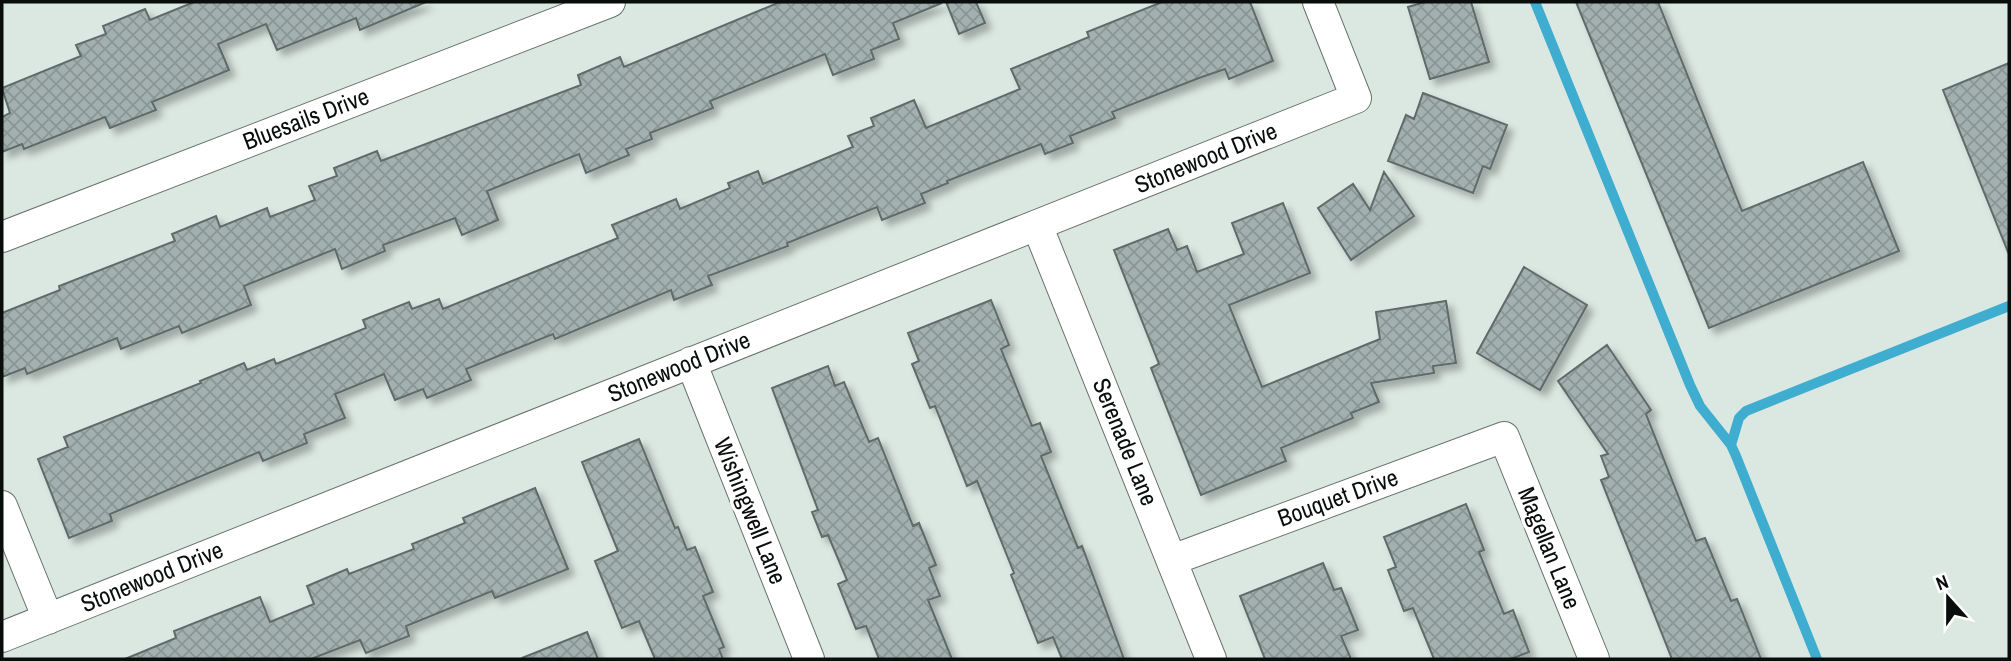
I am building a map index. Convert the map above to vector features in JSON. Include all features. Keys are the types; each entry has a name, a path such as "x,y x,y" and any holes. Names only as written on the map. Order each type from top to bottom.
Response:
{"street":[{"name":"Bluesails Drive","path":"2,237 610,2"},
{"name":"Stonewood Drive","path":"2,637 1356,98 1318,2"},
{"name":"Serenade Lane","path":"1037,225 1211,659"},
{"name":"Wishingwell Lane","path":"691,362 809,659"},
{"name":"Bouquet Drive","path":"1172,560 1504,437"},
{"name":"Magellan Lane","path":"1504,437 1594,659"},
{"path":"2,506 48,619"}],"building":[{"path":"194,2 426,2 360,30 356,18 277,50 266,24 218,44 229,70 152,102 156,110 110,128 105,117 24,149 22,144 2,152 2,117 10,113 2,88 81,56 76,45 106,34 103,26 145,9 150,20"},
{"path":"780,2 942,3 893,23 899,39 871,50 874,59 833,75 825,54 710,101 713,108 650,133 652,139 626,149 629,155 586,173 579,154 487,191 498,220 462,235 455,218 383,245 385,251 342,269 335,249 244,286 251,305 182,333 179,326 121,349 117,338 27,374 25,368 2,377 2,313 60,290 59,286 175,241 172,234 216,216 220,227 267,208 270,217 315,200 309,186 337,176 334,168 377,151 381,161 581,85 578,75 620,57 624,67"},
{"path":"946,2 976,2 985,23 959,34"},
{"path":"1162,2 1250,2 1273,61 1229,79 1225,69 1112,112 1115,118 1070,136 1073,143 1045,154 1041,144 947,181 948,183 921,194 925,203 882,220 877,207 787,243 788,246 708,276 712,285 674,300 671,290 555,339 553,334 466,369 471,380 427,398 423,389 395,400 384,374 335,394 345,418 304,434 307,443 263,461 259,452 110,514 112,521 69,538 38,459 68,447 64,437 201,383 200,381 244,363 247,370 274,359 276,364 366,328 363,320 409,302 412,309 439,299 443,309 618,238 612,225 676,199 680,209 730,188 728,183 758,171 763,184 853,147 848,136 874,126 871,118 914,100 926,128 1020,89 1011,69 1089,37 1087,32"},
{"path":"1425,2 1471,2 1489,62 1430,79 1408,7"},
{"path":"1576,2 1658,2 1742,211 1863,162 1899,251 1709,328"},
{"path":"2009,63 2009,251 2008,252 1943,90"},
{"path":"1423,93 1507,125 1490,169 1483,166 1473,193 1388,161 1406,115 1414,119"},
{"path":"1384,172 1414,216 1351,260 1318,208 1353,184 1370,210"},
{"path":"1283,203 1310,273 1229,305 1262,387 1380,339 1376,312 1446,301 1456,363 1433,366 1434,373 1371,383 1379,402 1351,413 1353,418 1281,448 1286,461 1201,495 1151,368 1159,364 1114,250 1168,229 1177,250 1187,246 1197,272 1244,254 1232,223"},
{"path":"1524,267 1587,305 1540,390 1477,353"},
{"path":"991,300 1009,345 1001,349 1032,426 1040,423 1051,452 1041,456 1078,548 1082,546 1124,659 1062,659 1053,637 1038,643 1011,575 1014,573 977,481 967,486 935,406 930,408 912,364 919,361 908,333"},
{"path":"1607,345 1651,410 1646,414 1696,541 1705,538 1731,601 1737,599 1761,659 1672,659 1601,480 1609,477 1601,456 1608,454 1558,381"},
{"path":"828,366 835,386 844,382 869,442 878,438 913,526 919,523 936,565 929,568 940,596 928,600 952,659 879,659 866,626 856,629 838,584 847,580 828,535 822,537 812,512 818,510 772,388"},
{"path":"639,439 675,528 678,527 687,550 695,547 713,592 703,596 724,647 719,649 723,659 655,659 639,621 622,628 595,561 618,551 582,462"},
{"path":"535,488 568,569 495,598 492,591 406,626 409,636 366,653 360,640 311,659 125,659 176,638 174,631 260,597 270,622 314,604 307,586 347,569 349,574 414,549 412,544 465,523 463,518"},
{"path":"1466,504 1484,550 1479,552 1504,614 1513,610 1529,652 1511,659 1434,659 1413,608 1404,611 1388,570 1396,567 1384,537"},
{"path":"1323,563 1334,590 1341,588 1358,630 1341,636 1351,659 1265,659 1240,596"},
{"path":"587,632 598,659 522,659 522,658"}],"waterway":[{"path":"1535,2 1690,385 1700,406 1731,445 1817,659"},
{"path":"1731,445 1739,418 1746,411 2009,306"}]}
